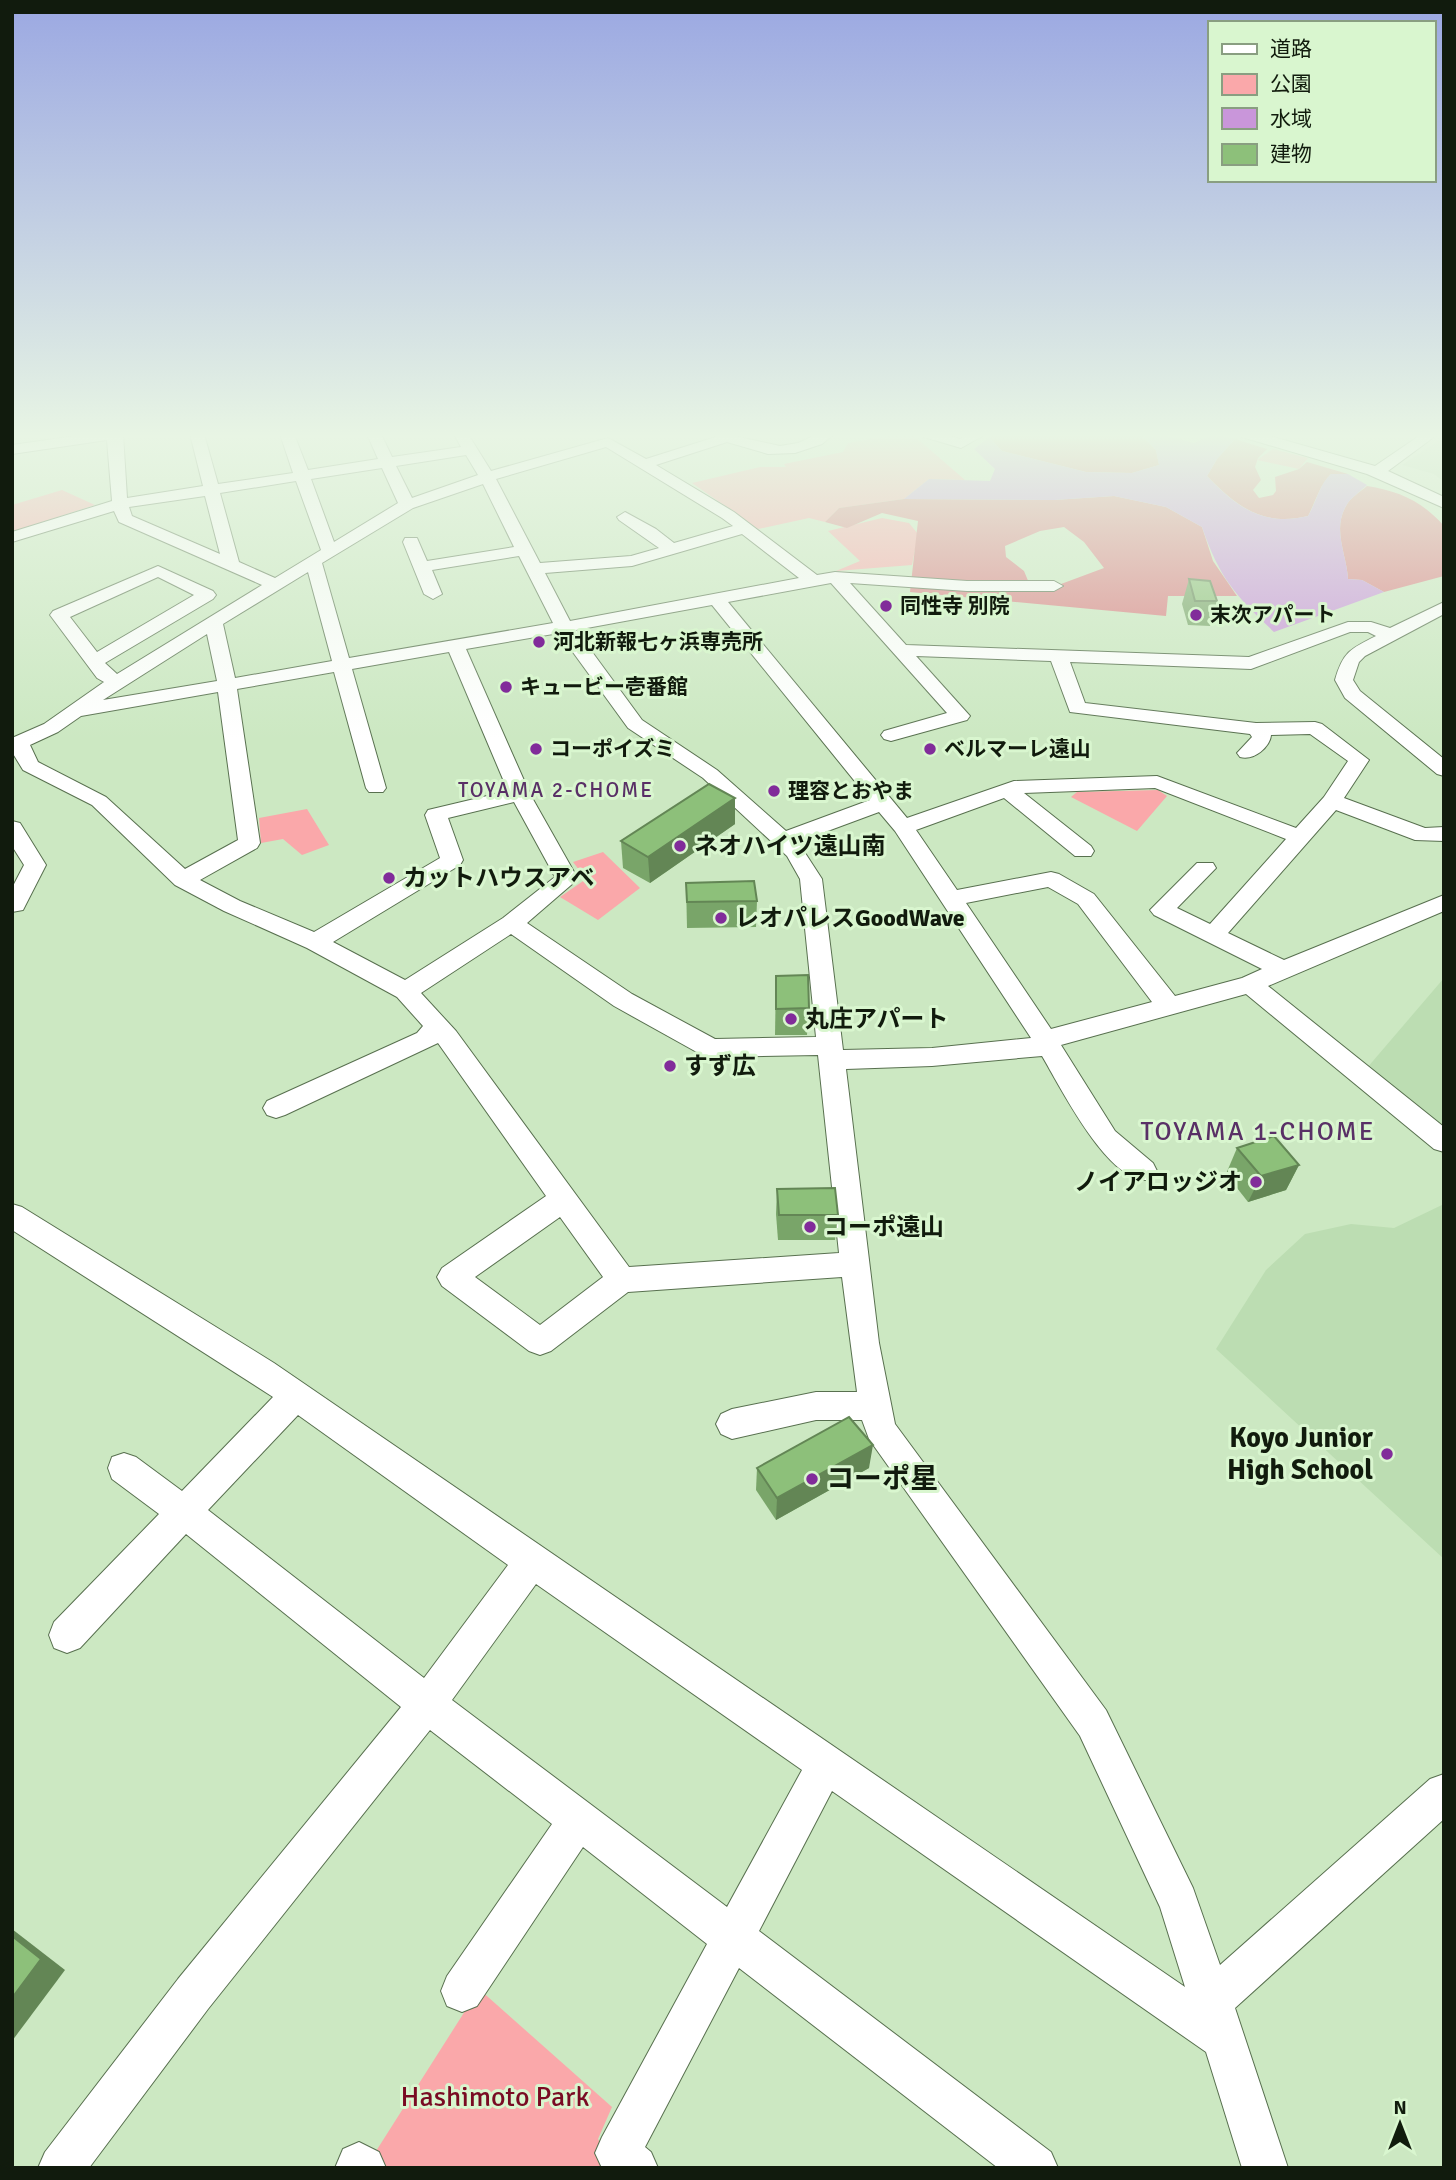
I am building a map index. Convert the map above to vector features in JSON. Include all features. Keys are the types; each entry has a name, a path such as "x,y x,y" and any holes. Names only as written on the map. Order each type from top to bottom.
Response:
{"street":[{"path":"164,536 274,584"},
{"path":"223,536 231,565"},
{"path":"323,536 329,550"},
{"path":"354,536 117,682 76,711 18,739 30,766 99,801 183,880 232,906 315,942 406,991 438,1027 622,1280"},
{"path":"516,536 564,627 635,724 710,774 796,852 811,879 864,1343 880,1429 1093,1723 1179,1902 1265,2168"},
{"path":"656,536 671,549"},
{"path":"422,567 528,560 632,561 717,536"},
{"path":"754,536 812,580"},
{"path":"411,542 433,594"},
{"path":"313,562 344,665 376,788"},
{"path":"95,661 207,595 158,571 59,615 104,674 117,682"},
{"path":"835,577 960,716 891,735"},
{"path":"76,711 564,627 835,577 967,586 1054,586"},
{"path":"716,598 903,827 1047,1043 1105,1139 1143,1171"},
{"path":"1444,607 1358,652 1350,660 1344,680 1352,694 1444,770"},
{"path":"183,880 249,843 227,686 214,622"},
{"path":"901,650 1251,663 1348,626 1371,627 1390,635"},
{"path":"406,991 512,923 566,879 520,794 454,646"},
{"path":"1059,657 1077,708 1256,729 1315,728 1359,760 1332,801 1213,935"},
{"path":"1247,753 1263,737 1256,729"},
{"path":"903,827 1014,787 1157,782 1300,837"},
{"path":"1007,790 1083,851"},
{"path":"315,942 452,860 436,815 520,794"},
{"path":"1332,801 1423,835 1444,834"},
{"path":"783,840 883,803"},
{"path":"12,828 35,865 15,905 12,905"},
{"path":"1205,868 1163,910 1283,970"},
{"path":"951,898 1051,879 1086,899 1169,1006"},
{"path":"512,923 623,1000 710,1048 932,1057 1047,1043 1250,984 1444,902"},
{"path":"1250,984 1444,1142"},
{"path":"276,1108 426,1039 438,1027"},
{"path":"564,1199 452,1277 540,1342 622,1280 856,1264"},
{"path":"12,1214 295,1395 826,1764 1217,2020"},
{"path":"67,1635 295,1395"},
{"path":"732,1424 816,1406 876,1406"},
{"path":"124,1468 184,1512 427,1704 1035,2168"},
{"path":"61,2168 193,1994 427,1704 533,1562"},
{"path":"635,2168 618,2153 826,1764"},
{"path":"1217,2020 1444,1793"},
{"path":"461,1991 578,1819"}],"shaded area":[{"path":"916,536 1029,536 1005,546 1006,557 1024,571 1029,583 1061,584 1104,568 1084,542 1076,536 1205,536 1213,561 1237,596 1168,596 1166,616 910,592"},
{"path":"1340,536 1444,536 1444,576 1384,592 1362,580 1348,579"},
{"path":"1444,978 1444,1130 1367,1068"},
{"name":"Koyo Junior High School","path":"1444,1204 1444,1559 1216,1349 1266,1270 1305,1234 1351,1224 1394,1228"}],"green space":[{"path":"833,536 918,536 912,565 836,571 860,561"},
{"path":"1158,790 1167,796 1137,831 1071,797 1077,792"},
{"path":"307,809 329,845 302,855 283,839 261,843 259,818"},
{"path":"603,852 640,888 598,920 560,897 586,879 573,862"},
{"name":"Hashimoto Park","path":"479,1989 612,2107 598,2139 616,2168 382,2168 371,2159"}],"water":[{"path":"1205,536 1340,536 1348,579 1362,580 1384,592 1274,632 1230,585 1215,560"}],"building":[{"path":"1189,579 1210,581 1217,601 1195,601"},
{"path":"709,784 735,798 648,857 621,841"},
{"path":"754,881 757,901 687,902 686,883"},
{"path":"808,975 809,1008 776,1009 776,976"},
{"path":"1274,1136 1299,1165 1261,1176 1237,1148"},
{"path":"835,1188 838,1215 779,1215 777,1189"},
{"path":"849,1417 873,1445 777,1498 757,1468"},
{"path":"12,1936 41,1959 12,1998"}],"place":[{"name":"同性寺 別院","path":"886,606"},
{"name":"末次アパート","path":"1196,615"},
{"name":"河北新報七ヶ浜専売所","path":"539,642"},
{"name":"キュービー壱番館","path":"506,687"},
{"name":"コーポイズミ","path":"536,749"},
{"name":"ベルマーレ遠山","path":"930,749"},
{"name":"理容とおやま","path":"774,791"},
{"name":"ネオハイツ遠山南","path":"680,846"},
{"name":"カットハウスアベ","path":"389,878"},
{"name":"レオパレスGoodWave","path":"721,918"},
{"name":"丸庄アパート","path":"791,1019"},
{"name":"すず広","path":"670,1066"},
{"name":"ノイアロッジオ","path":"1256,1182"},
{"name":"コーポ遠山","path":"810,1227"},
{"name":"Koyo Junior High School","path":"1387,1454"},
{"name":"コーポ星","path":"812,1479"}],"district":[{"name":"TOYAMA 2-CHOME","path":"556,790"},
{"name":"TOYAMA 1-CHOME","path":"1258,1132"}]}
